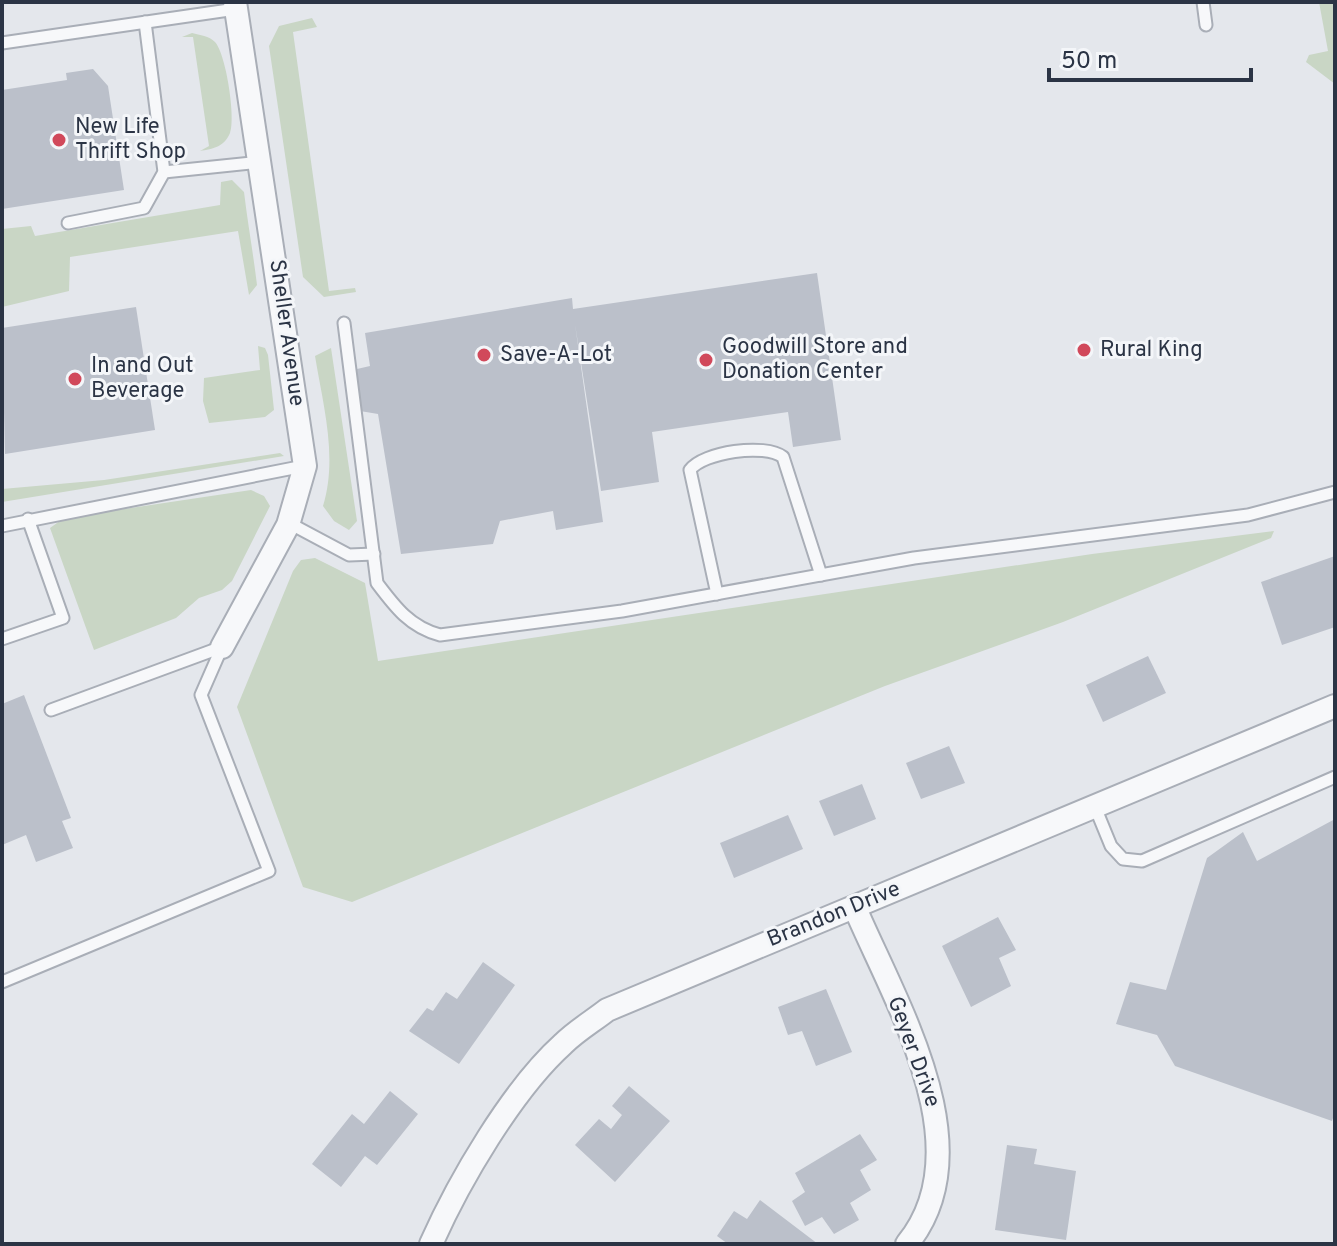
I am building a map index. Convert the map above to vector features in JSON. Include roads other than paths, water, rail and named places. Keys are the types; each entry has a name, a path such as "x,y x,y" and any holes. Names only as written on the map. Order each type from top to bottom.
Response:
{"street":[{"name":"Sheller Avenue","path":"222,647 289,523 305,466 236,6"},
{"name":"Brandon Drive","path":"431,1244 446,1210 527,1085 563,1044 607,1010 1335,706"},
{"name":"Geyer Drive","path":"855,908 924,1071 936,1113 939,1156 931,1195 907,1244"}],"lane":[{"path":"1203,2 1206,25"},
{"path":"2,43 236,6"},
{"path":"68,223 144,208 164,172 145,22"},
{"path":"164,172 260,162"},
{"path":"344,323 377,583 397,609 420,630 440,635 717,594 946,554 1248,515 1335,492"},
{"path":"717,594 690,470 703,458 769,448 783,457 821,575"},
{"path":"2,526 305,466"},
{"path":"2,639 63,618 28,519"},
{"path":"289,523 349,555 374,554"},
{"path":"51,710 222,647"},
{"path":"2,982 269,871 201,695 222,647"},
{"path":"1095,807 1111,846 1123,859 1142,861 1335,777"}],"place":[{"name":"New Life Thrift Shop","path":"59,140"},
{"name":"Rural King","path":"1084,350"},
{"name":"Save-A-Lot","path":"484,355"},
{"name":"Goodwill Store and Donation Center","path":"706,360"},
{"name":"In and Out Beverage","path":"75,379"}]}
